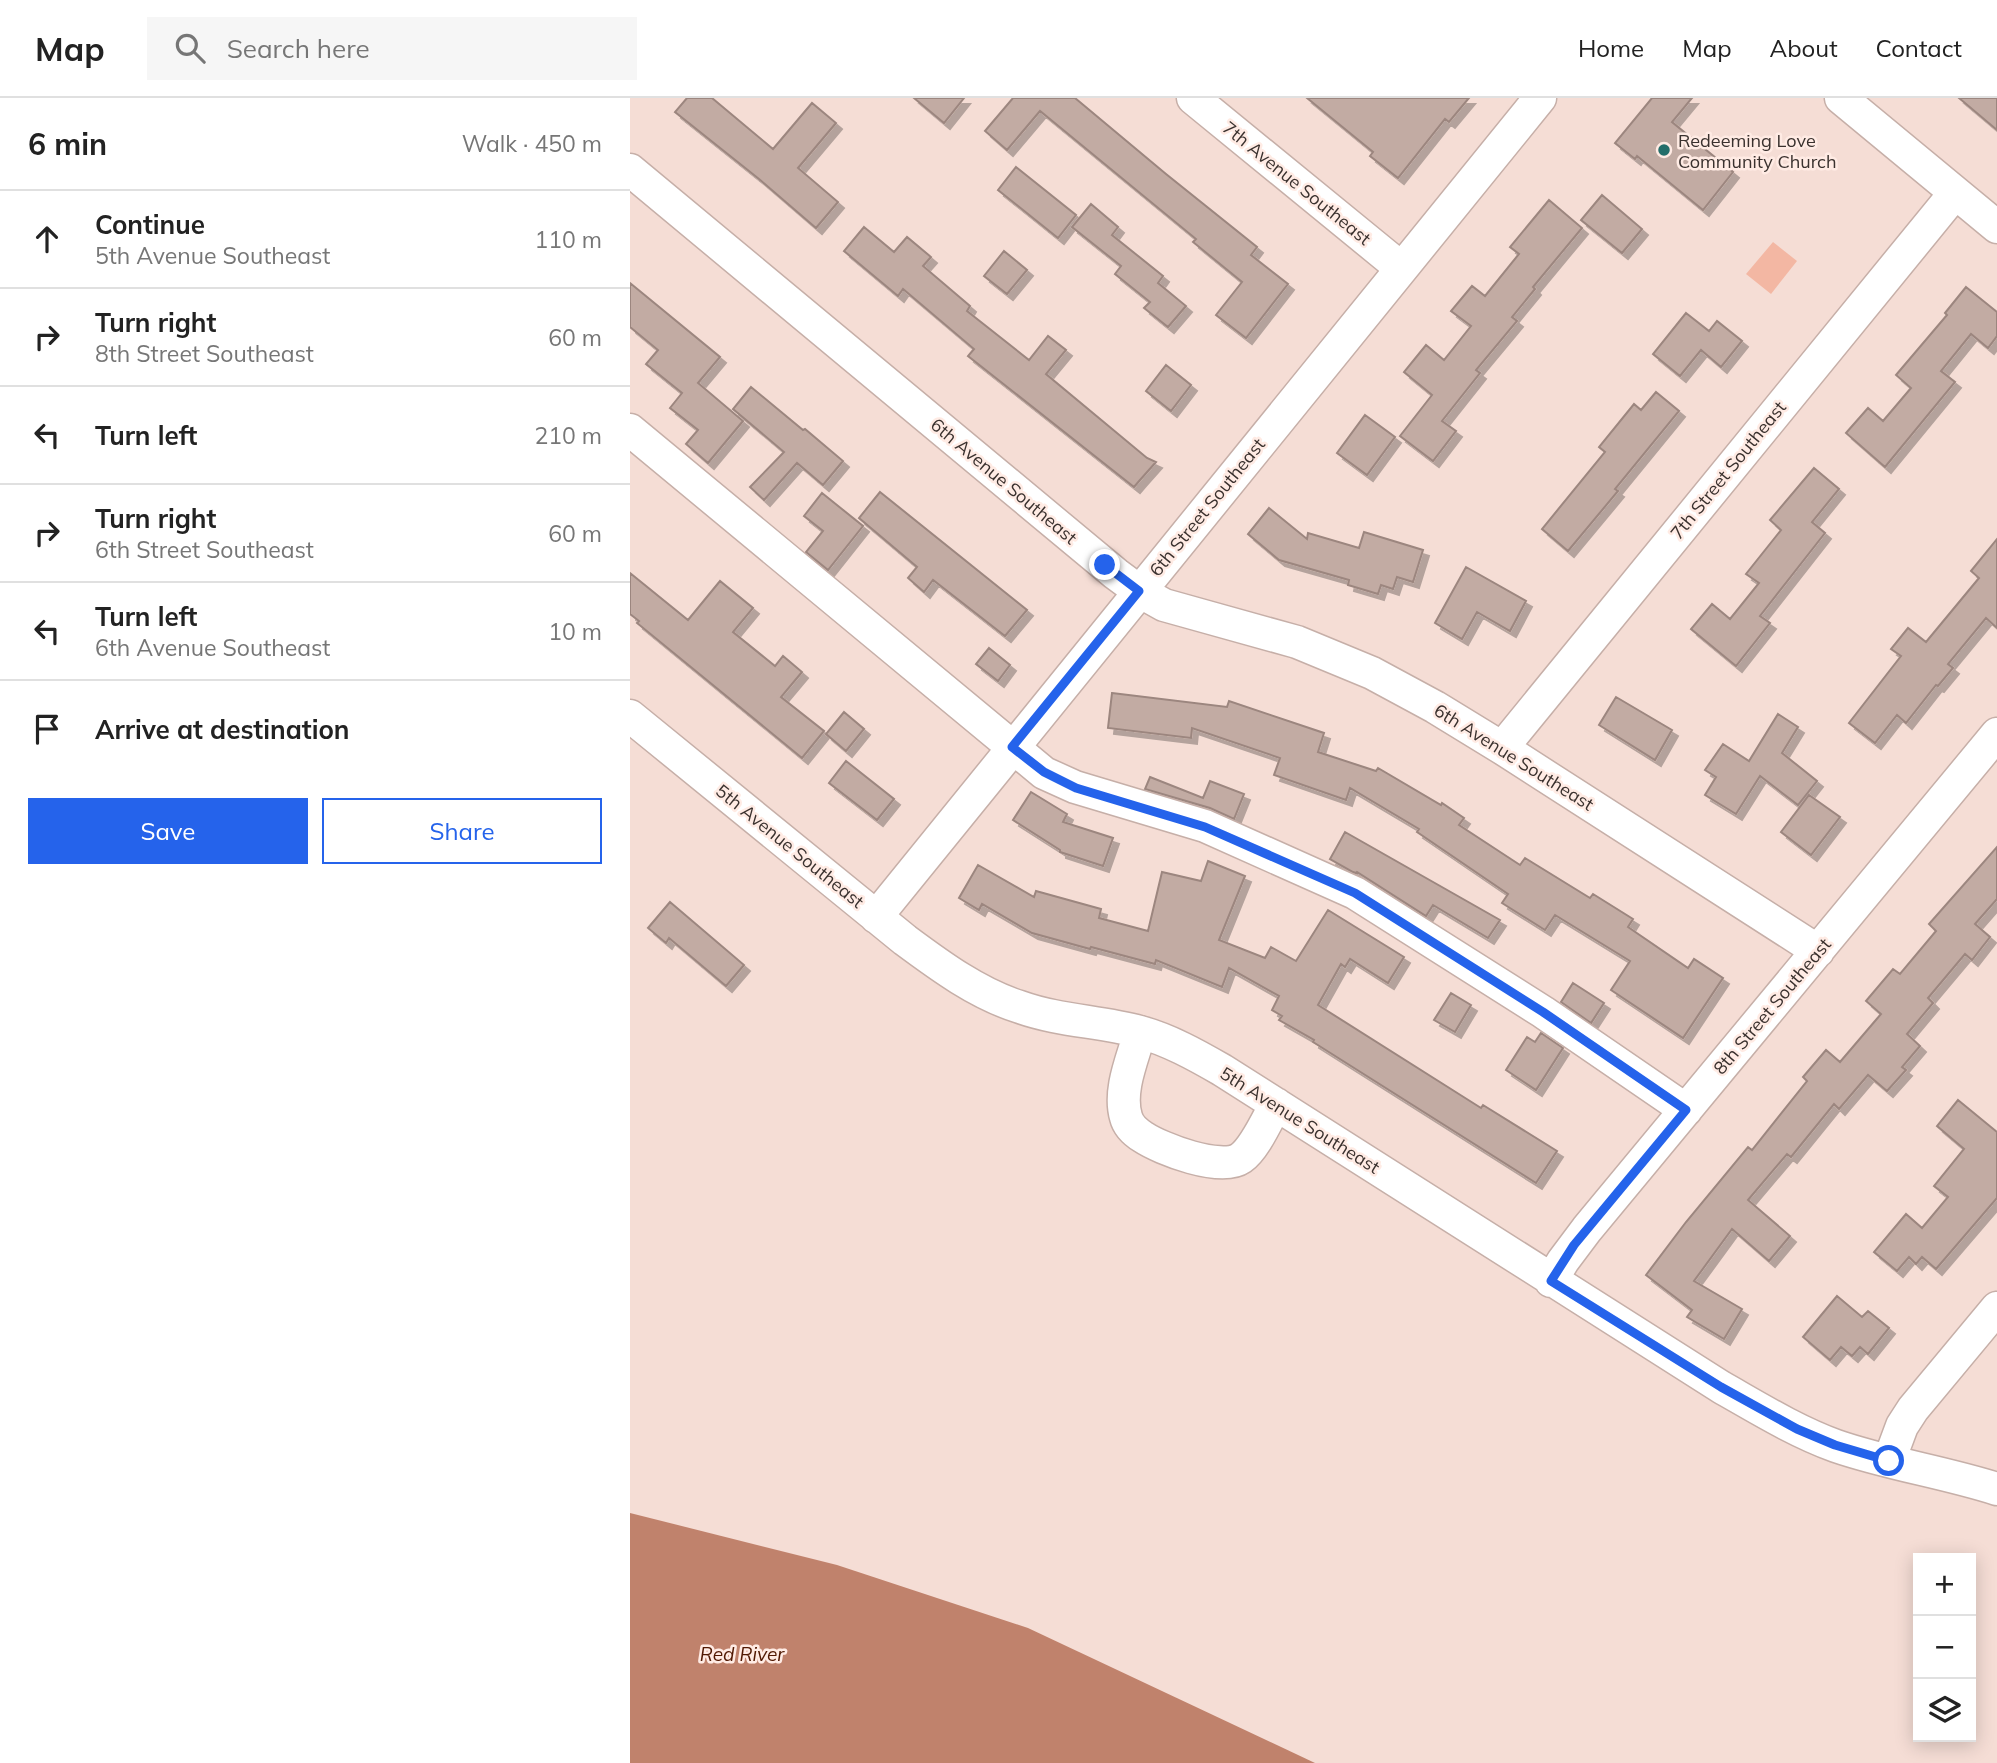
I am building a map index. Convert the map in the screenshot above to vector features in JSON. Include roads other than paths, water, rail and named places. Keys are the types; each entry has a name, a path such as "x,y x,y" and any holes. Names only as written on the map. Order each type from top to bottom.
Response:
{"street":[{"name":"7th Avenue Southeast","path":"1193,98 1401,268"},
{"name":"6th Street Southeast","path":"876,917 1541,98"},
{"path":"1841,98 1997,227"},
{"name":"6th Avenue Southeast","path":"630,170 1139,591 1164,605 1297,642 1372,673 1502,748 1818,951"},
{"name":"7th Street Southeast","path":"1502,748 1955,193"},
{"path":"630,430 1044,772 1076,788 1205,827 1355,893 1543,1012 1686,1110"},
{"name":"5th Avenue Southeast","path":"630,716 876,917 937,963 980,989 1018,1007 1059,1018 1140,1032 1185,1050 1222,1070 1721,1387 1797,1429 1835,1445 1997,1489"},
{"name":"8th Street Southeast","path":"1551,1281 1574,1245 1997,734"},
{"path":"1140,1032 1126,1085 1124,1105 1126,1120 1133,1130 1144,1138 1198,1159 1233,1162 1252,1146 1276,1104"},
{"path":"1889,1461 1902,1426 1913,1409 1997,1308"}],"water":[{"name":"Red River","path":"630,1513 837,1565 1028,1628 1315,1763 630,1763"}],"place":[{"name":"Redeeming Love Community Church","path":"1664,150"}]}
